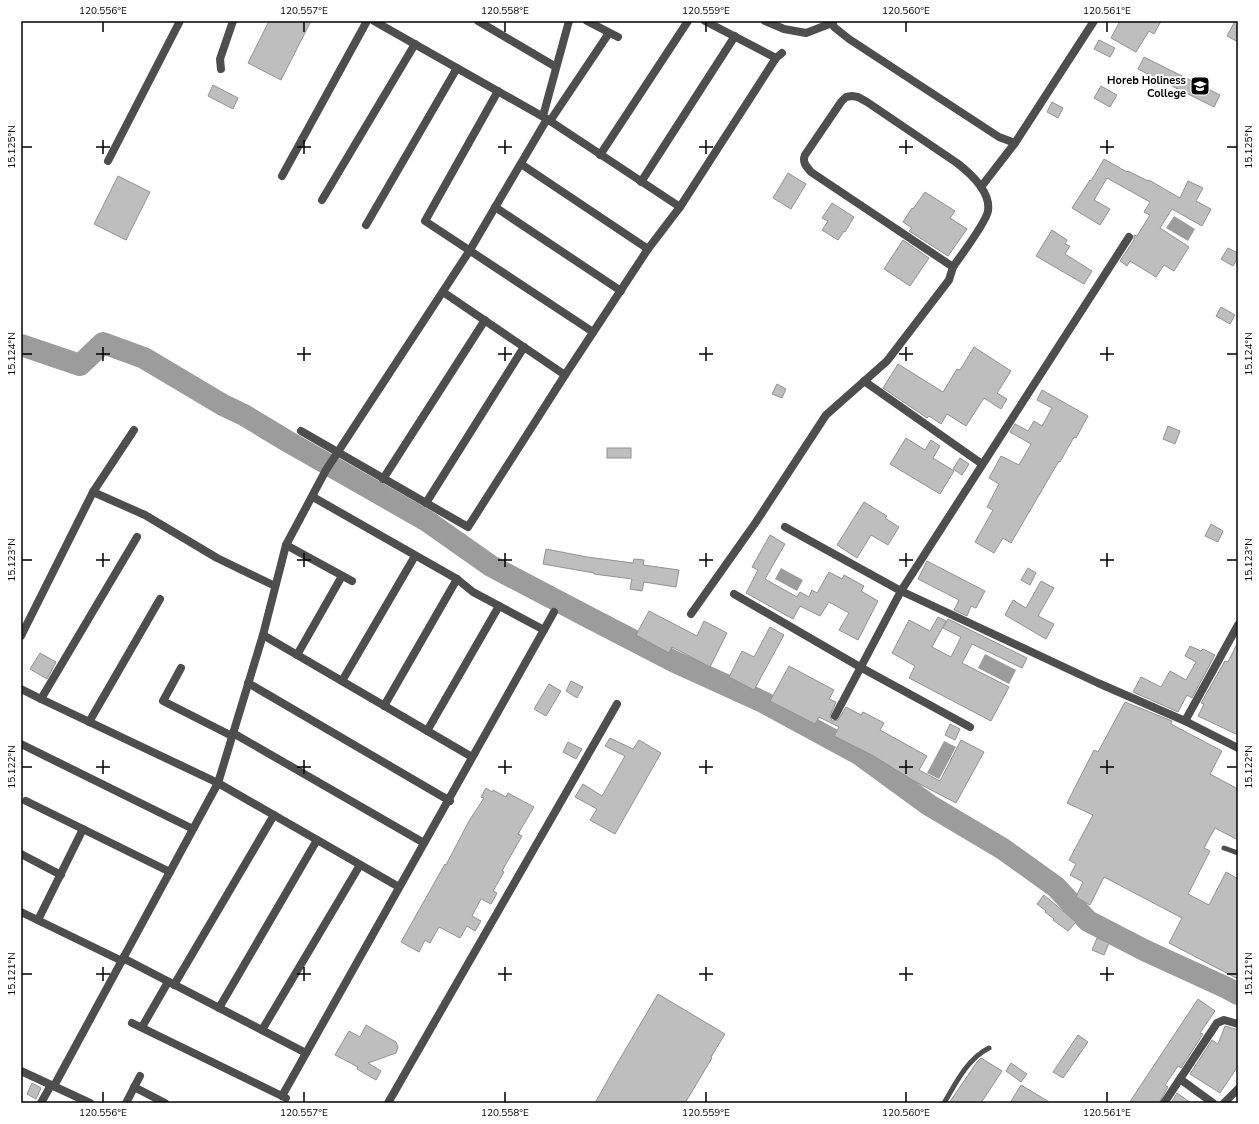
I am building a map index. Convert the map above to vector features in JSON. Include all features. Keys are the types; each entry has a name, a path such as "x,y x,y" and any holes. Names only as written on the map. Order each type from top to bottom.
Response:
{"street":[{"path":"108,161 180,21"},
{"path":"221,70 220,59 233,21"},
{"path":"282,176 367,21"},
{"path":"374,21 546,119 680,207"},
{"path":"478,21 556,67"},
{"path":"546,119 556,67 568,21"},
{"path":"587,21 618,37"},
{"path":"600,155 688,21"},
{"path":"301,431 336,455 383,478 468,527 620,291 648,249 680,207 779,55 705,21"},
{"path":"765,21 784,29 806,33 832,22 849,39 999,137 1015,144"},
{"path":"981,187 1015,144 1094,21"},
{"path":"41,1103 53,1086 218,783 262,635 286,545 313,497 326,470 470,250 546,119 609,33"},
{"path":"641,182 735,36"},
{"path":"322,200 415,44"},
{"path":"366,225 457,68"},
{"path":"498,91 425,221 593,332"},
{"path":"691,614 756,522 826,415 887,361 949,280 953,267 982,223 988,211 987,201 981,187 970,173 858,97 846,97 841,102 804,158 806,166 811,172 953,267"},
{"path":"520,164 648,249"},
{"path":"495,207 620,291"},
{"path":"835,716 901,591 1129,237"},
{"path":"443,292 565,375"},
{"path":"383,478 485,320"},
{"path":"426,503 524,347"},
{"path":"864,381 982,464"},
{"path":"21,636 93,492 134,430"},
{"path":"93,492 145,515 217,558 275,586"},
{"path":"313,497 457,579 473,592 544,630"},
{"path":"785,527 901,591 1098,683 1185,721 1238,748"},
{"path":"41,699 137,537"},
{"path":"286,545 352,581"},
{"path":"342,682 415,556"},
{"path":"297,656 342,576"},
{"path":"384,706 457,579"},
{"path":"734,594 860,667 970,727"},
{"path":"89,722 160,599"},
{"path":"427,731 499,606"},
{"path":"132,1023 284,1097 306,1053 554,612"},
{"path":"1185,721 1238,625"},
{"path":"262,635 472,757"},
{"path":"181,668 163,701 233,734 424,842"},
{"path":"248,683 449,801"},
{"path":"21,688 41,699 218,783 399,887"},
{"path":"388,1103 617,704"},
{"path":"21,744 193,830"},
{"path":"26,801 170,872"},
{"path":"142,1028 171,984 274,815"},
{"path":"38,920 83,830"},
{"path":"219,1008 317,840"},
{"path":"21,854 61,875"},
{"path":"262,1030 360,865"},
{"path":"21,912 171,984 306,1053"},
{"path":"1164,1103 1217,1022 1224,1020 1238,1024"},
{"path":"21,1071 90,1103"},
{"path":"126,1103 140,1076"},
{"path":"1180,1079 1213,1103"},
{"path":"134,1087 165,1103"},
{"path":"1224,1103 1238,1089"}],"lane":[{"path":"1224,848 1238,853"},
{"path":"944,1103 966,1068 979,1053 989,1048"}],"shaded area":[{"path":"1174,216 1195,229 1188,241 1166,228"},
{"path":"781,568 803,580 797,591 775,579"},
{"path":"985,654 1016,670 1009,684 978,668"},
{"path":"944,741 956,747 939,779 927,773"}],"building":[{"path":"269,21 311,21 281,80 248,63"},
{"path":"1120,21 1161,21 1154,34 1149,31 1136,52 1111,38"},
{"path":"1235,21 1238,21 1238,42 1227,36"},
{"path":"1099,40 1115,48 1110,57 1094,49"},
{"path":"1144,57 1220,95 1214,107 1138,69"},
{"path":"213,85 238,98 233,109 208,96"},
{"path":"1101,86 1117,95 1110,107 1094,98"},
{"path":"1052,102 1063,108 1058,118 1047,112"},
{"path":"1104,159 1127,172 1128,171 1148,181 1149,180 1180,198 1188,181 1203,188 1196,201 1211,209 1202,226 1172,209 1160,228 1189,247 1174,271 1164,265 1156,277 1130,261 1127,266 1120,261 1134,240 1134,235 1137,236 1150,215 1144,212 1150,202 1107,178 1094,200 1110,209 1100,225 1072,208"},
{"path":"788,173 806,184 791,209 773,198"},
{"path":"118,176 150,192 126,240 94,224"},
{"path":"925,192 955,211 950,218 967,229 948,256 909,231 912,228 903,222"},
{"path":"832,203 854,217 838,240 822,230 828,221 822,218"},
{"path":"1052,230 1067,240 1065,244 1070,246 1065,254 1092,271 1084,284 1036,256"},
{"path":"903,240 929,258 910,286 884,269"},
{"path":"1228,248 1238,253 1238,257 1233,266 1221,259"},
{"path":"1221,307 1235,315 1230,324 1216,316"},
{"path":"974,347 1011,371 997,393 1007,399 1001,409 984,398 966,426 947,414 941,424 929,416 927,418 883,388 898,364 943,392 957,369 960,370"},
{"path":"777,384 786,389 782,398 772,394"},
{"path":"1042,390 1088,416 1076,438 1074,437 1060,462 1059,461 1011,543 1003,538 994,553 975,542 993,510 987,507 999,484 989,478 1001,456 1019,465 1031,444 1010,432 1015,424 1028,431 1034,421 1042,426 1052,408 1037,400"},
{"path":"1168,426 1180,431 1175,444 1163,439"},
{"path":"906,438 925,450 931,440 940,446 933,458 954,471 940,494 890,464"},
{"path":"607,448 631,448 631,458 607,458"},
{"path":"960,458 969,464 962,475 953,469"},
{"path":"864,502 887,516 885,518 899,527 888,545 871,535 857,558 837,545"},
{"path":"1211,524 1223,531 1218,542 1205,536"},
{"path":"770,535 785,544 765,579 797,597 800,592 809,597 812,590 817,593 829,572 842,579 844,575 864,586 861,591 878,601 858,640 839,630 849,613 829,602 820,616 800,606 793,619 746,593 758,570 752,567"},
{"path":"546,549 587,557 633,563 634,559 644,560 643,565 679,570 676,587 644,582 642,591 630,589 632,579 594,574 543,564"},
{"path":"927,561 985,591 976,608 971,606 967,616 954,610 959,600 918,579"},
{"path":"1028,568 1036,573 1030,585 1021,580"},
{"path":"1041,581 1054,588 1038,616 1054,624 1046,639 1005,615 1013,600 1026,608"},
{"path":"649,611 697,636 704,621 727,633 710,667 672,647 669,653 636,635"},
{"path":"938,617 946,621 932,647 951,657 961,637 943,628 948,619 1027,658 1022,668 972,644 962,663 1009,687 991,721 909,678 915,666 892,653 909,620 930,631"},
{"path":"770,627 784,635 754,690 729,677 742,651 754,657"},
{"path":"1238,642 1238,735 1198,716 1204,704 1201,703 1225,661 1228,662"},
{"path":"1190,646 1201,651 1203,649 1215,655 1192,698 1187,695 1178,712 1133,692 1141,677 1161,687 1170,671 1186,680 1196,662 1185,656"},
{"path":"40,653 56,662 47,679 30,669"},
{"path":"789,666 834,690 829,699 836,702 830,716 832,721 838,720 846,707 861,715 863,712 884,723 880,730 927,756 919,770 940,781 961,740 984,752 956,803 914,781 872,755 834,736 839,727 819,717 815,724 770,701"},
{"path":"571,681 583,687 577,698 566,691"},
{"path":"549,684 561,691 546,716 534,709"},
{"path":"1125,702 1172,721 1171,724 1222,751 1210,774 1238,789 1238,840 1215,828 1204,848 1210,851 1188,894 1209,905 1226,872 1238,879 1238,979 1169,943 1182,918 1104,877 1090,905 1076,897 1083,882 1070,875 1076,864 1069,860 1093,815 1067,803 1094,750 1098,752"},
{"path":"950,724 960,729 955,740 945,735"},
{"path":"610,738 633,749 639,740 661,753 615,834 590,820 597,809 575,797 583,784 602,796 625,756 605,746"},
{"path":"568,742 582,749 576,759 563,752"},
{"path":"486,788 506,797 508,793 534,807 518,834 522,836 502,871 504,872 493,891 497,893 491,904 481,899 472,916 481,921 475,931 467,926 460,938 439,927 430,943 425,940 419,952 401,942 445,864 446,865 469,821 484,798 481,797"},
{"path":"1044,895 1076,922 1068,931 1053,920 1054,919 1045,912 1046,911 1037,904"},
{"path":"1097,938 1109,943 1104,955 1092,950"},
{"path":"658,994 725,1034 711,1057 712,1058 685,1103 595,1103 614,1069"},
{"path":"1198,999 1215,1011 1200,1033 1203,1034 1181,1068 1178,1066 1165,1085 1168,1087 1159,1103 1129,1103"},
{"path":"366,1025 396,1042 398,1047 396,1053 368,1063 381,1071 376,1080 357,1069 358,1067 335,1055 349,1031 360,1037"},
{"path":"1225,1026 1238,1030 1238,1066 1220,1093 1190,1074 1212,1040 1218,1044"},
{"path":"1078,1035 1088,1042 1063,1078 1053,1072"},
{"path":"981,1058 1002,1071 981,1103 949,1103 977,1062"},
{"path":"1011,1063 1027,1074 1021,1082 1006,1071"},
{"path":"32,1083 41,1088 36,1099 27,1094"},
{"path":"1021,1085 1051,1103 1010,1103"},
{"path":"1177,1093 1191,1103 1171,1103"}],"waterway":[{"path":"21,345 80,365 103,343 144,358 223,405 244,415 427,521 491,566 675,662 763,702 859,754 929,805 1003,849 1056,887 1088,921 1144,950 1238,994"}],"place":[{"name":"Horeb Holiness College","path":"1200,86"}]}
